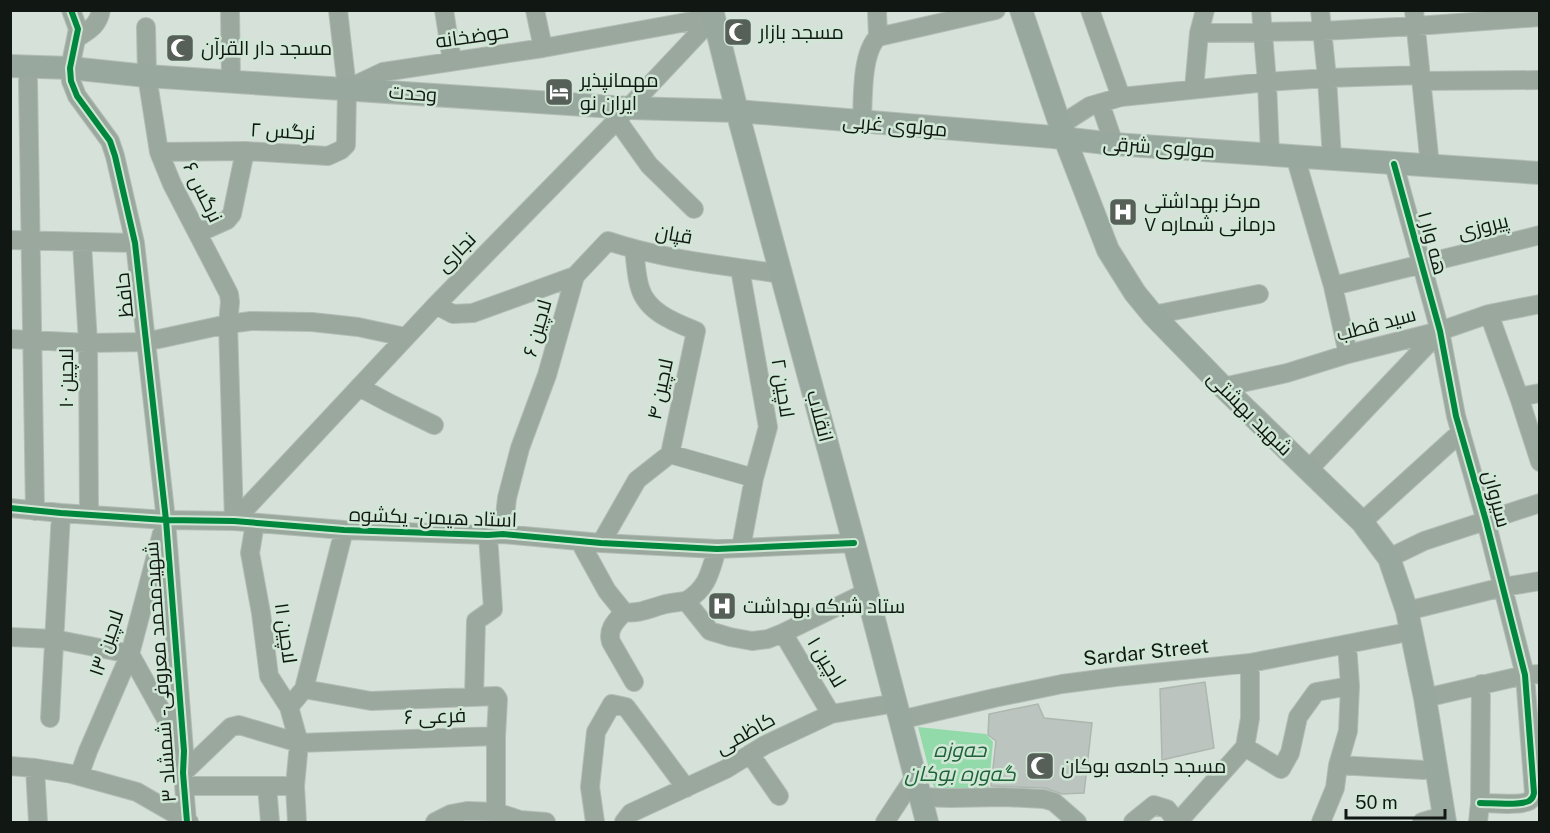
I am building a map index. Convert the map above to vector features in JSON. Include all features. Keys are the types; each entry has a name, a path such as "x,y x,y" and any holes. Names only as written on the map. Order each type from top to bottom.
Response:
{"main road":[{"name":"شهید بهشتی","path":"1010,10 1059,138 1108,250 1135,293 1153,315 1223,387 1362,522 1389,558 1407,611 1425,698 1433,822"},
{"name":"شهید بهشتی","path":"1021,10 1089,232 1107,267 1132,304 1230,407 1338,513 1364,543 1383,577 1398,634 1433,822"},
{"name":"انقلاب","path":"713,14 927,822"},
{"name":"وحدت","path":"16,75 77,73 231,81 623,114 737,111"},
{"name":"مولوی غربی","path":"737,111 1059,138"},
{"name":"مولوی شرقی","path":"1059,138 1218,152 1539,173"}],"street":[{"path":"70,10 78,29 77,73"},
{"path":"77,38 94,28 101,10"},
{"path":"230,10 231,81"},
{"path":"338,10 347,89"},
{"path":"444,10 452,62"},
{"path":"535,10 543,48"},
{"path":"877,10 878,37"},
{"path":"862,122 866,64 872,42 878,37 996,10"},
{"path":"1090,10 1121,97"},
{"path":"1194,89 1199,33 1205,10"},
{"path":"1260,10 1267,82 1270,154"},
{"path":"1320,10 1332,159"},
{"name":"حوضخانه","path":"347,89 383,72 543,48 713,14"},
{"name":"نجاری","path":"234,521 436,305 623,114 713,14"},
{"path":"1199,33 1322,31 1415,18 1539,17"},
{"path":"1415,18 1430,166"},
{"name":"نرگس ۶","path":"146,27 147,76 159,152 172,184 229,294 234,521"},
{"name":"حافظ","path":"77,73 77,96 110,141 116,156 135,243 165,520"},
{"path":"16,75 32,240 35,511"},
{"name":"مولوی شرقی","path":"1059,138 1065,122 1090,106 1121,97 1327,78 1539,80"},
{"name":"نرگس ۲","path":"159,152 245,151 328,156 346,145 347,89"},
{"path":"1100,103 1114,144"},
{"path":"623,114 649,165 694,209"},
{"path":"198,233 227,220 232,214 245,151"},
{"path":"1295,156 1333,286 1348,354"},
{"name":"هه وار ۱","path":"1394,164 1440,331"},
{"name":"پیروزی","path":"1333,286 1539,235"},
{"path":"10,240 135,243"},
{"name":"قپان","path":"575,276 608,241 634,250 781,274"},
{"name":"لاچین ۱۰","path":"82,243 88,343 88,514"},
{"name":"لاچین ۴","path":"634,250 640,289 648,305 670,320 696,331 670,454"},
{"name":"لاچین ۲","path":"740,269 768,427 754,478 741,548"},
{"name":"لاچین ۶","path":"436,305 453,314 473,313 575,276"},
{"name":"لاچین ۶","path":"474,697 476,621 493,609 496,535 520,448 547,375 575,276"},
{"path":"1153,315 1259,294"},
{"name":"سید قطب","path":"1223,387 1287,373 1348,354 1440,331 1490,314 1539,304"},
{"path":"1490,314 1539,462"},
{"path":"10,339 88,343 145,342 251,321 312,322 358,327 405,338"},
{"path":"1308,470 1440,331"},
{"name":"سیروان","path":"1440,331 1456,416 1503,587 1532,675 1533,797 1522,803 1480,803"},
{"path":"359,387 434,425"},
{"path":"1519,397 1539,393"},
{"path":"1362,522 1461,432"},
{"path":"601,543 637,480 670,454 754,478"},
{"path":"1389,558 1424,541 1539,503"},
{"name":"استاد هیمن - یکشوه","path":"10,508 165,520 234,521 344,530 496,535 717,549 854,543"},
{"path":"50,718 61,513"},
{"name":"لاچین ۱۳","path":"79,776 130,654 165,520"},
{"name":"شهیدمحمد معروفی - شمشاد ۳","path":"165,520 188,822"},
{"name":"لاچین ۱۱","path":"255,523 250,553 269,676 289,707 299,742"},
{"path":"289,707 304,689 344,530"},
{"path":"580,542 608,591 624,612 631,613 686,601 696,595 709,575 717,549"},
{"path":"1407,611 1503,587 1539,581"},
{"path":"783,633 867,592"},
{"name":"لاچین ۱","path":"686,601 711,631 752,641 768,639 783,633 831,714"},
{"path":"624,612 610,628 609,637 634,682"},
{"name":"Sardar Street","path":"898,712 994,698 1062,684 1250,663 1398,634"},
{"path":"10,637 54,639 130,654 184,751"},
{"path":"1321,822 1335,788 1338,765 1348,731 1350,686 1347,644"},
{"path":"1133,822 1154,805 1167,809 1178,822 1245,747 1250,718 1250,663"},
{"path":"1425,698 1481,684 1532,675"},
{"path":"1478,822 1481,684"},
{"path":"1245,747 1281,770 1290,753 1298,717 1316,692 1350,686"},
{"path":"304,689 371,701 496,696 498,699 495,812"},
{"path":"595,822 590,787 596,732 612,704 626,707 686,788"},
{"name":"کاظمی","path":"624,822 631,813 726,769 765,745 831,714 898,712"},
{"name":"فرعی ۶","path":"184,780 231,727 239,725 299,742 496,736"},
{"path":"297,822 295,786 299,742"},
{"path":"750,754 779,796"},
{"path":"1338,765 1424,770"},
{"path":"10,766 79,776 137,792 188,822"},
{"path":"35,768 38,822"},
{"path":"184,780 295,786"},
{"path":"267,786 270,822"},
{"path":"885,822 917,787 950,798 1044,799 1054,802 1077,822"},
{"path":"435,822 451,814 467,811 495,812 520,820 546,822"}],"water":[{"name":"حه‌وزه گه‌وره بوکان","path":"918,727 986,734 993,742 988,795 936,789"}],"building":[{"path":"1205,682 1214,748 1162,760 1160,689"},
{"name":"مسجد جامعه بوکان","path":"1038,704 1044,718 1092,723 1084,793 1062,794 1045,788 991,786 996,741 988,735 989,714"}],"cycle path":[{"path":"71,10 78,29 70,68 71,81 77,96 110,141 135,243 166,520 184,751 183,773 187,822"},
{"path":"1394,164 1440,331 1456,416 1486,521 1525,675 1533,796 1525,803 1480,803"},
{"path":"10,508 166,520 234,521 344,530 503,534 601,543 717,549 854,543"}],"place":[{"name":"مسجد بازار","path":"738,32"},
{"name":"مسجد دار القرآن","path":"180,48"},
{"name":"مهمانپذیر ایران نو","path":"559,92"},
{"name":"مرکز بهداشتی درمانی شماره ۷","path":"1123,212"},
{"name":"ستاد شبکه بهداشت","path":"722,606"},
{"name":"مسجد جامعه بوکان","path":"1040,766"}]}
